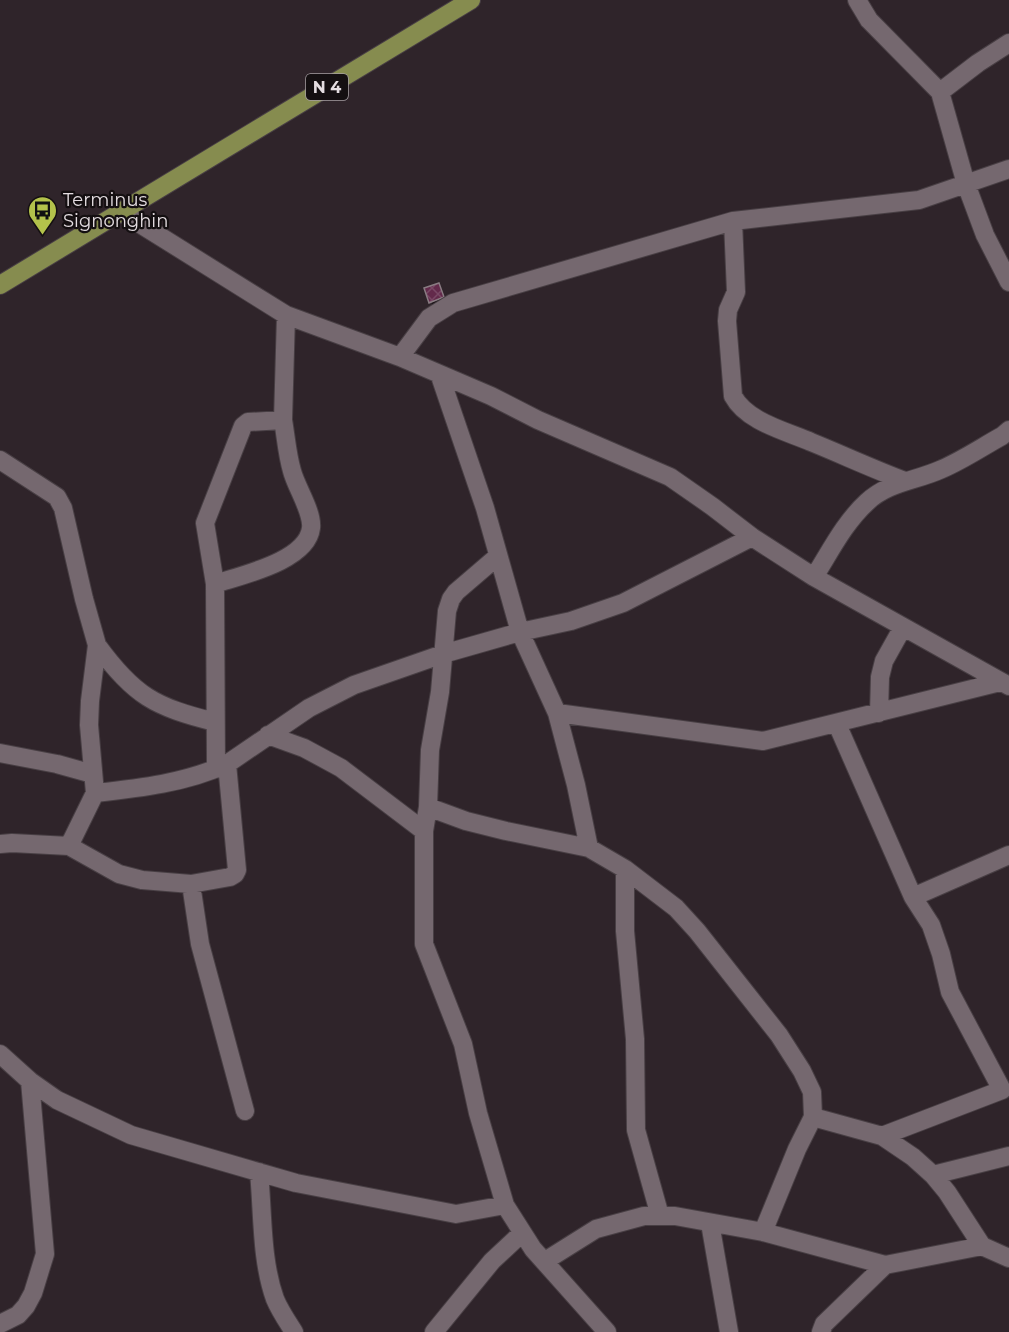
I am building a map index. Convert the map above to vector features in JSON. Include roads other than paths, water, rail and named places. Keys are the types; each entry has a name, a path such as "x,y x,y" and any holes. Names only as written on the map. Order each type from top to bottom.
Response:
{"highway":[{"name":"N 4","path":"0,285 471,0"}],"street":[{"path":"857,0 869,20 940,92 966,184 985,235 1009,282"},
{"path":"940,92 1009,43"},
{"path":"400,357 429,318 453,303 733,221 919,200 1009,169"},
{"path":"121,212 286,315 400,357 670,477 752,537 814,577 1004,684"},
{"path":"733,221 736,292 728,310 727,321 732,388 737,403 759,419 785,432 905,481"},
{"path":"215,584 270,566 304,545 312,526 292,473 284,420 286,315"},
{"path":"441,376 485,508 520,632 557,713 576,785 589,848"},
{"path":"0,844 69,846 119,874 142,880 191,884 231,877 235,874 237,870 215,722 215,584 206,523 243,426 248,422 284,420"},
{"path":"814,577 845,527 866,503 886,488 941,470 1007,435"},
{"path":"0,460 57,497 61,502 97,645 118,673 140,693 173,710 215,722"},
{"path":"95,793 160,786 222,766 309,708 354,685 443,654 520,632 571,621 623,603 752,537"},
{"path":"498,556 456,592 451,599 446,622 440,692 430,750 428,807 424,831 424,944 463,1044 480,1124 504,1205 533,1249 607,1332"},
{"path":"879,713 880,677 884,661 903,627"},
{"path":"69,846 95,793 90,701 97,645"},
{"path":"557,713 763,741 1004,684"},
{"path":"837,724 913,897 931,925 950,992 1006,1090 882,1136"},
{"path":"268,735 304,748 341,768 424,831"},
{"path":"0,753 57,764 93,774"},
{"path":"428,807 466,821 589,848 625,869 676,908 697,931 779,1035 802,1071 812,1092 813,1117 797,1149 763,1232"},
{"path":"913,897 1009,855"},
{"path":"625,869 625,931 635,1039 636,1130 660,1216"},
{"path":"191,884 200,944 245,1111"},
{"path":"0,1054 30,1081 57,1100 131,1135 296,1183 456,1214 504,1205"},
{"path":"0,1324 18,1316 26,1306 33,1293 45,1254 30,1081"},
{"path":"813,1117 882,1136 913,1157 933,1175 947,1192 982,1246 1009,1258"},
{"path":"933,1175 1009,1156"},
{"path":"259,1173 270,1284 280,1310 294,1332"},
{"path":"545,1261 596,1229 644,1216 692,1218 763,1232 885,1265 982,1246"},
{"path":"710,1223 729,1332"},
{"path":"434,1332 492,1261 522,1233"},
{"path":"821,1332 824,1324 885,1265"}],"place":[{"name":"Terminus Signonghin","path":"42,236"}]}
